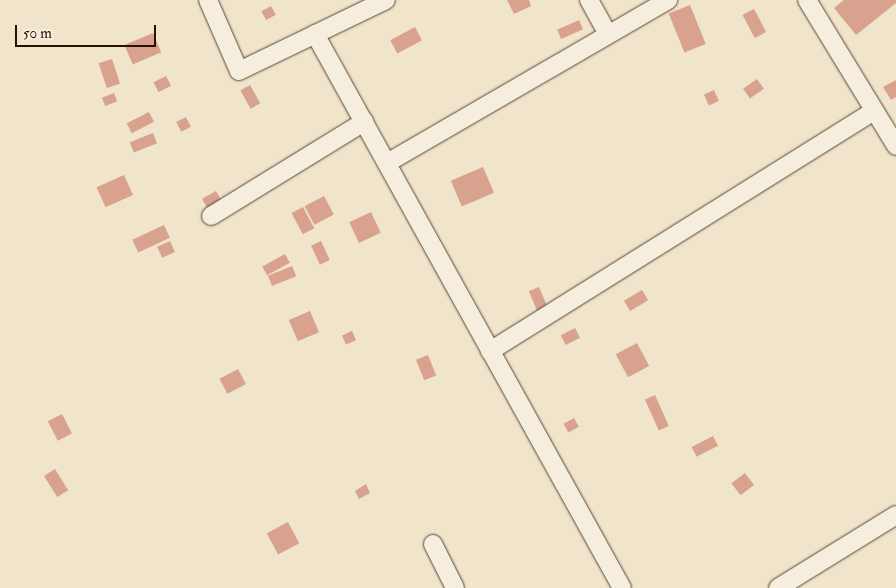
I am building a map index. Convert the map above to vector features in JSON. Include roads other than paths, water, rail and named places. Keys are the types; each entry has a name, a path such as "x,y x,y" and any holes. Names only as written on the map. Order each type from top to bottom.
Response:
{"street":[{"path":"208,0 239,71 386,0"},
{"path":"589,0 608,34"},
{"path":"387,163 668,0"},
{"path":"807,0 896,146"},
{"path":"315,34 622,588"},
{"path":"490,351 874,111"},
{"path":"211,216 364,122"},
{"path":"778,588 896,515"},
{"path":"433,544 455,588"}]}
